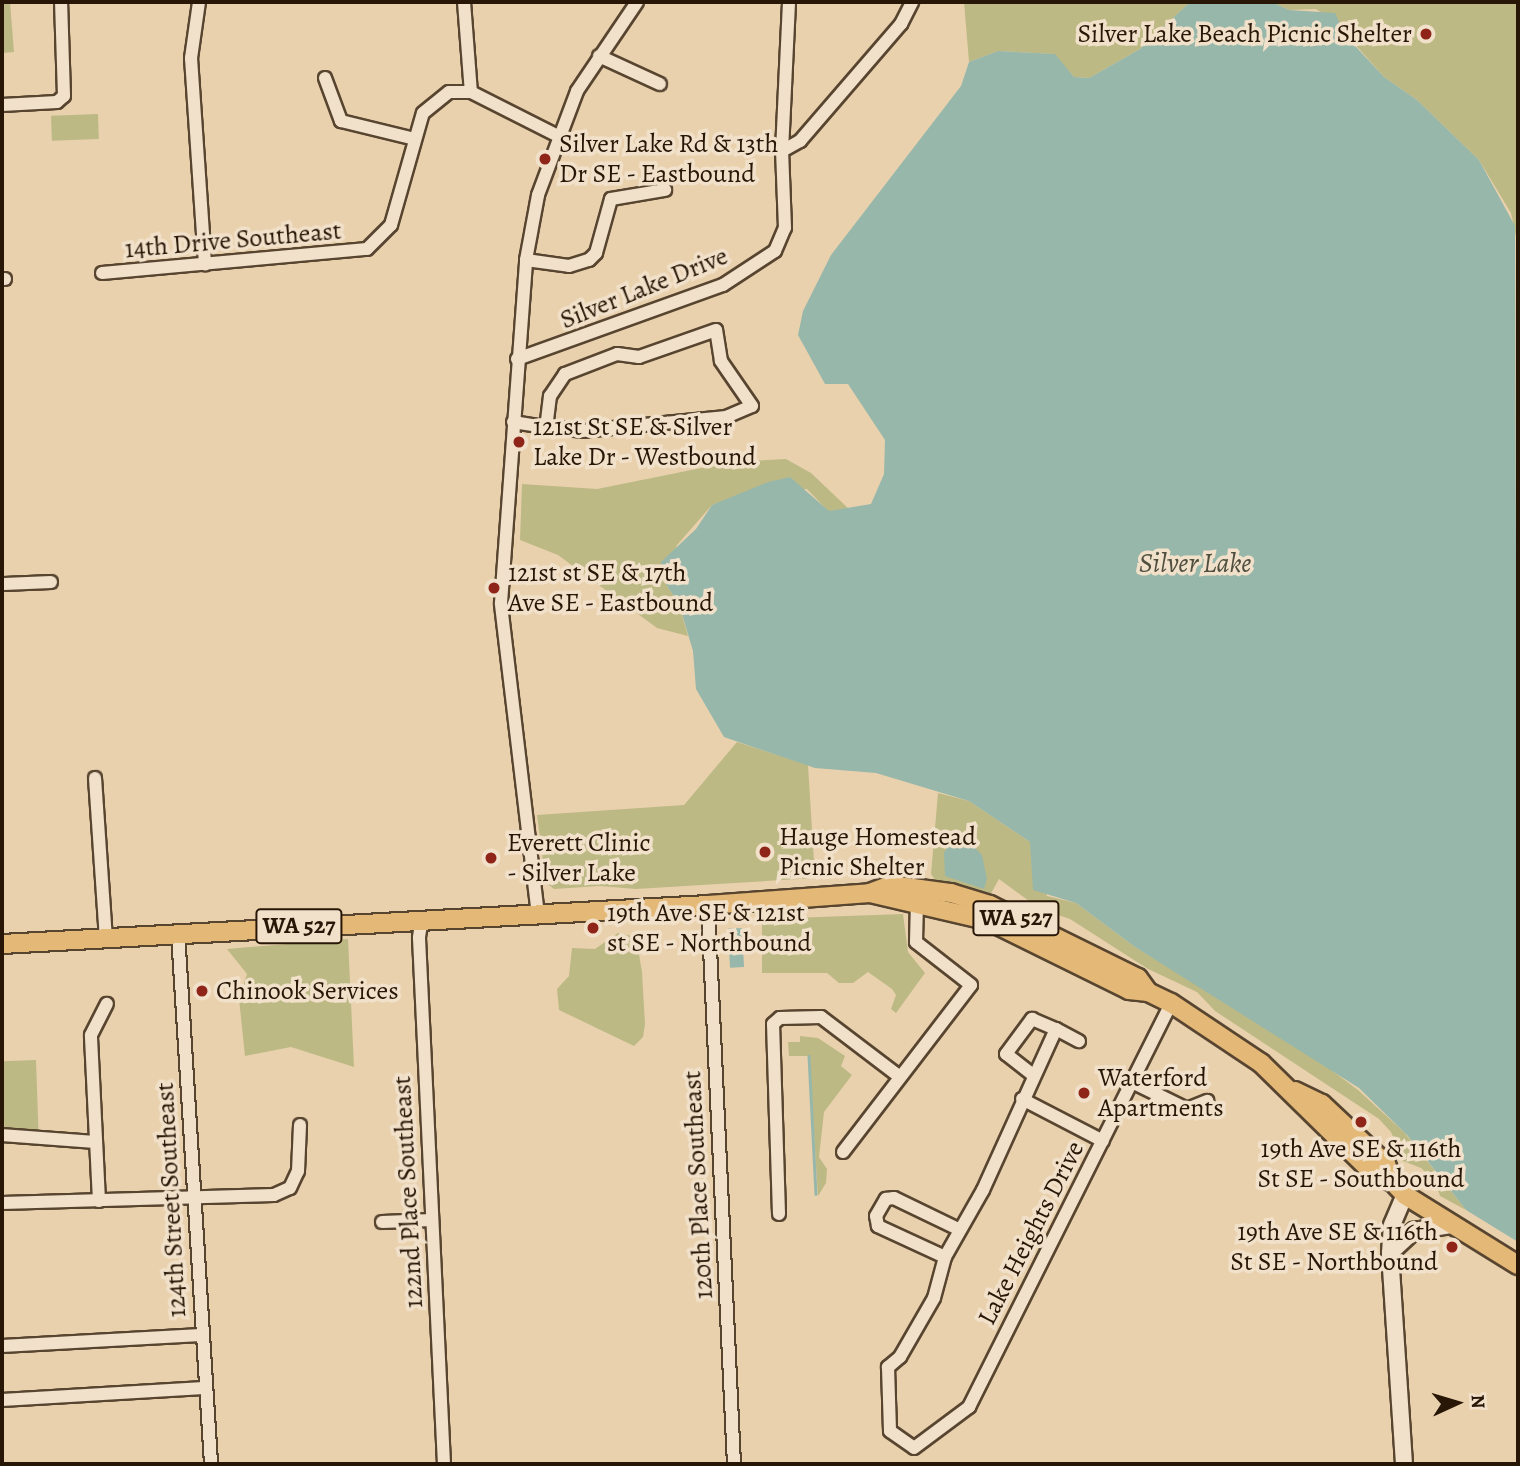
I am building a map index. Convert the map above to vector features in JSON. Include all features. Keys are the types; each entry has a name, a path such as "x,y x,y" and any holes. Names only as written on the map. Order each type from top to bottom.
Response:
{"main road":[{"name":"WA 527","path":"2,944 422,918 538,915 708,905 870,893 891,885 918,886 971,898 1138,978 1148,992"},
{"name":"WA 527","path":"870,893 891,901 917,902 989,921 1129,990 1148,992 1171,1003 1233,1043 1292,1090 1375,1175 1518,1265"}],"street":[{"path":"2,104 57,102 64,96 61,2"},
{"path":"199,2 191,58 205,265"},
{"path":"464,2 471,92"},
{"path":"538,915 501,603 526,260 538,195 558,136 599,56 638,2"},
{"name":"Silver Lake Drive","path":"517,359 723,285 761,263 775,251 785,228 782,151 789,2"},
{"path":"782,151 800,141 901,24 912,2"},
{"path":"599,56 660,84"},
{"path":"325,78 332,105 341,121 415,139 424,113 436,100 449,92 471,92 558,136"},
{"name":"14th Drive Southeast","path":"102,273 367,250 391,225 415,139"},
{"path":"526,260 569,266 589,260 596,253 611,199 664,190"},
{"path":"513,422 546,427 582,431 713,418 752,406 721,360 716,330 639,357 617,354 565,374 550,396 546,427"},
{"path":"2,584 51,582"},
{"path":"96,778 106,938"},
{"path":"843,1152 971,985 916,942 917,902"},
{"name":"120th Place Southeast","path":"708,905 734,1464"},
{"name":"122nd Place Southeast","path":"422,918 432,1220 444,1464"},
{"name":"124th Street Southeast","path":"178,933 204,1388 211,1464"},
{"name":"Lake Heights Drive","path":"945,1257 934,1298 900,1357 888,1367 890,1431 914,1448 969,1407 1171,1003"},
{"path":"99,1201 91,1035 107,1004"},
{"path":"779,1214 773,1024 780,1018 821,1017 901,1077"},
{"path":"1033,1075 1008,1058 1007,1049 1028,1020 1035,1019 1079,1041"},
{"path":"958,1229 894,1198 886,1199 876,1216 878,1226 945,1257 958,1229 983,1190 1056,1029"},
{"path":"1132,1082 1187,1109 1208,1101"},
{"path":"1022,1099 1103,1141"},
{"path":"2,1203 274,1195 290,1188 298,1171 300,1125"},
{"path":"2,1135 96,1142"},
{"path":"1399,1188 1390,1253 1404,1464"},
{"path":"382,1222 432,1220"},
{"path":"1390,1253 1414,1231 1451,1224"},
{"path":"2,1346 201,1335"},
{"path":"2,1400 204,1388"}],"shaded area":[{"path":"2,2 10,2 14,52 2,53"},
{"path":"964,2 1190,2 1140,49 1089,78 1074,77 1054,54 998,51 969,62"},
{"path":"1272,2 1518,2 1518,246 1511,213 1479,160 1417,100 1384,77 1337,24 1316,9 1289,10"},
{"path":"98,114 99,139 52,141 51,116"},
{"path":"786,459 811,473 850,510 829,512 807,489 740,495 712,505 677,545 664,581 679,604 688,636 657,628 558,555 520,540 522,484 597,489 731,462"},
{"path":"737,742 808,765 815,878 636,889 600,886 554,889 546,883 537,815 684,805"},
{"path":"938,793 969,801 1030,842 1047,896 1076,903 1135,947 1307,1052 1358,1090 1404,1132 1466,1210 1440,1196 1435,1181 1421,1168 1403,1161 1391,1132 1379,1119 1215,1011 1197,992 1148,969 1070,919 1040,909 999,879 988,899 938,884 931,874"},
{"path":"903,914 908,952 925,973 896,1013 891,1009 896,995 892,989 868,972 853,983 839,983 827,973 762,973 762,919"},
{"path":"618,933 636,937 642,972 645,1024 643,1037 634,1046 559,1010 557,989 569,976 572,948 595,949"},
{"path":"348,939 354,1067 291,1047 245,1056 239,999 247,974 227,949"},
{"path":"800,1036 818,1038 845,1056 841,1066 852,1075 824,1112 819,1157 827,1169 826,1183 818,1196 809,1056 789,1056 788,1042 800,1042"},
{"path":"36,1060 39,1132 5,1133 2,1061"}],"water":[{"name":"Silver Lake","path":"1190,2 1272,2 1289,10 1335,13 1346,36 1384,77 1417,100 1479,160 1515,226 1518,1242 1466,1210 1407,1135 1359,1088 1135,947 1076,903 1033,890 1030,842 969,801 876,773 815,768 724,737 696,689 693,651 679,604 664,581 661,562 696,529 712,505 768,482 790,477 829,511 871,504 884,474 885,440 848,384 825,384 798,335 803,311 831,255 961,86 969,62 998,51 1055,54 1074,77 1089,78 1140,49"},
{"path":"950,843 975,848 982,855 987,879 984,889 945,876 944,853"},
{"path":"742,928 744,967 730,968 728,929"}],"waterway":[{"path":"809,1056 816,1194"}],"place":[{"name":"Silver Lake Beach Picnic Shelter","path":"1426,34"},
{"name":"Silver Lake Rd & 13th Dr SE - Eastbound","path":"545,159"},
{"name":"121st St SE & Silver Lake Dr - Westbound","path":"519,442"},
{"name":"121st st SE & 17th Ave SE - Eastbound","path":"494,588"},
{"name":"Hauge Homestead Picnic Shelter","path":"765,852"},
{"name":"Everett Clinic - Silver Lake","path":"491,858"},
{"name":"19th Ave SE & 121st st SE - Northbound","path":"593,928"},
{"name":"Chinook Services","path":"202,991"},
{"name":"Waterford Apartments","path":"1084,1093"},
{"name":"19th Ave SE & 116th St SE - Southbound","path":"1361,1122"},
{"name":"19th Ave SE & 116th St SE - Northbound","path":"1452,1247"}]}
